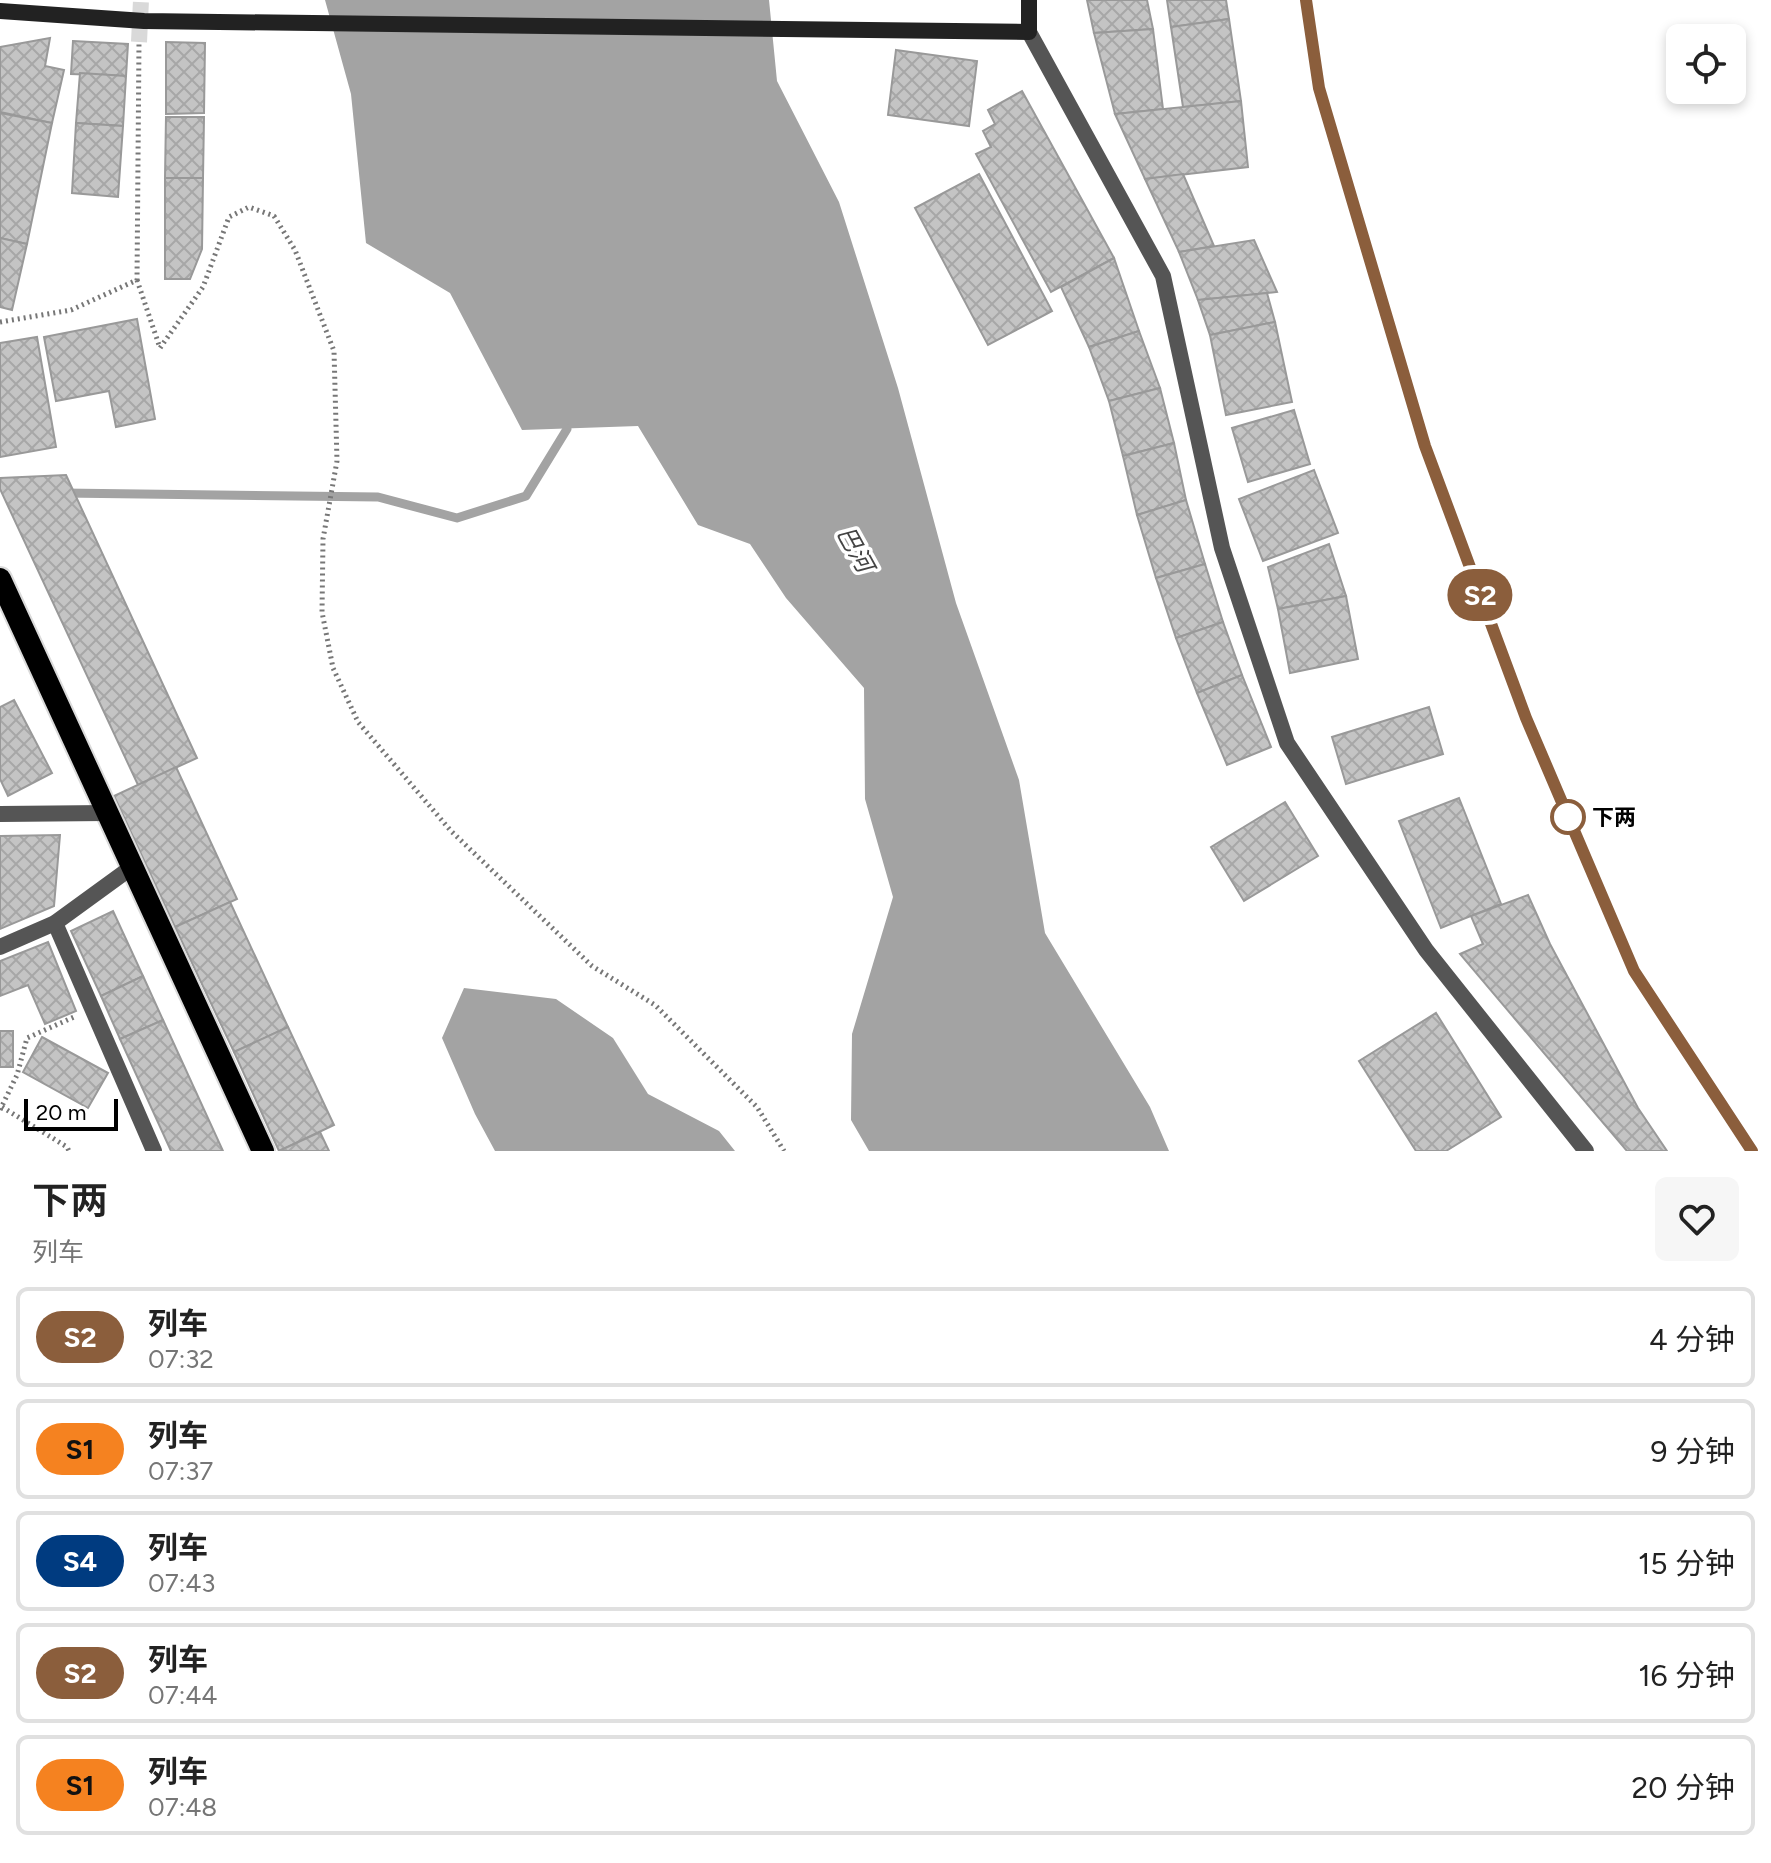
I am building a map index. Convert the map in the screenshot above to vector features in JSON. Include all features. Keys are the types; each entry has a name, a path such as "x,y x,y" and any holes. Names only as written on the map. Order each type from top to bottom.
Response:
{"highway":[{"path":"0,579 263,1151"}],"main road":[{"path":"0,11 144,21 1029,32 1029,0"}],"street":[{"path":"1029,32 1163,276 1222,548 1287,743 1426,950 1586,1151"},
{"path":"0,814 106,813"},
{"path":"0,947 55,923 132,867"},
{"path":"55,923 154,1151"}],"path":[{"path":"139,42 137,280 160,348 203,287 229,217 249,207 274,216 295,250 334,351 337,461 323,539 322,612 333,668 358,722 451,831 592,966 655,1005 757,1107 784,1151"},
{"path":"0,322 71,310 137,280"},
{"path":"69,1151 1,1108 17,1075 27,1038 93,1008"}],"water":[{"name":"巴河","path":"325,0 769,0 777,81 839,202 898,388 956,603 1019,780 1045,933 1150,1107 1169,1151 869,1151 851,1120 852,1034 893,897 865,799 864,688 786,598 750,544 698,525 638,426 522,430 450,293 366,243 351,94"},
{"path":"464,988 556,999 613,1038 648,1094 719,1131 735,1151 495,1151 442,1038"}],"building":[{"path":"1087,0 1147,0 1153,29 1094,33"},
{"path":"1167,0 1226,0 1229,19 1171,27"},
{"path":"1229,19 1241,101 1183,107 1171,27"},
{"path":"1153,29 1163,109 1115,114 1094,33"},
{"path":"50,38 45,66 64,70 52,123 0,112 0,47"},
{"path":"73,41 128,44 126,76 71,74"},
{"path":"166,42 205,43 204,113 166,114"},
{"path":"896,50 977,61 969,126 888,115"},
{"path":"80,73 126,76 123,126 76,123"},
{"path":"1022,91 1114,258 1051,292 976,154 991,147 983,131 995,124 988,110"},
{"path":"1241,101 1248,167 1145,179 1115,114"},
{"path":"0,113 52,123 27,244 0,238"},
{"path":"166,117 204,117 203,178 165,178"},
{"path":"76,123 123,126 118,197 72,193"},
{"path":"979,174 1052,311 988,345 915,208"},
{"path":"1183,174 1214,246 1179,252 1145,179"},
{"path":"165,178 203,178 202,249 190,279 165,279"},
{"path":"0,238 27,244 12,310 0,307"},
{"path":"1254,240 1277,292 1198,300 1179,252"},
{"path":"1114,258 1139,331 1089,347 1061,287"},
{"path":"1267,293 1275,322 1210,335 1198,300"},
{"path":"137,319 155,419 116,427 109,391 56,401 44,337"},
{"path":"1275,322 1292,402 1226,415 1210,335"},
{"path":"1139,331 1160,388 1109,401 1089,347"},
{"path":"37,337 56,447 0,457 0,343"},
{"path":"1160,388 1174,443 1123,456 1109,401"},
{"path":"1294,410 1310,464 1248,482 1232,428"},
{"path":"1174,443 1186,500 1137,515 1123,456"},
{"path":"1314,470 1338,533 1263,561 1239,499"},
{"path":"66,475 197,758 138,785 0,489 0,478"},
{"path":"1186,500 1205,564 1156,578 1137,515"},
{"path":"1329,544 1346,596 1278,609 1268,567"},
{"path":"1205,564 1223,622 1176,638 1156,578"},
{"path":"1346,596 1358,659 1290,673 1278,609"},
{"path":"1223,622 1242,675 1197,693 1176,638"},
{"path":"1242,675 1271,747 1227,765 1197,693"},
{"path":"14,700 52,773 8,796 0,779 0,707"},
{"path":"1429,707 1443,754 1346,784 1332,737"},
{"path":"176,767 237,899 175,927 114,796"},
{"path":"1459,798 1501,904 1441,928 1399,821"},
{"path":"1285,802 1318,856 1244,901 1211,847"},
{"path":"60,835 54,906 0,929 0,836"},
{"path":"1528,895 1550,944 1638,1108 1667,1151 1627,1151 1460,954 1483,944 1471,916"},
{"path":"230,902 288,1027 234,1052 175,927"},
{"path":"113,911 143,976 101,996 71,931"},
{"path":"48,942 76,1011 45,1024 28,985 0,996 0,961"},
{"path":"143,976 163,1020 120,1039 101,996"},
{"path":"1436,1013 1501,1117 1446,1151 1416,1151 1359,1061"},
{"path":"163,1020 223,1151 171,1151 120,1039"},
{"path":"288,1027 334,1125 279,1151 234,1052"},
{"path":"0,1031 13,1031 13,1067 0,1067"},
{"path":"42,1037 108,1073 88,1108 23,1072"},
{"path":"320,1132 329,1151 279,1151"}],"waterway":[{"path":"63,493 378,497 457,518 526,496 567,429"}],"tunnel":[{"path":"139,42 141,0"}],"railway":[{"path":"1306,0 1319,88 1425,446 1526,718 1634,971 1752,1151"}],"train":[{"name":"S2","path":"1306,0 1319,88 1425,446 1526,718 1634,971 1752,1151"}],"place":[{"name":"下两","path":"1568,817"}]}
